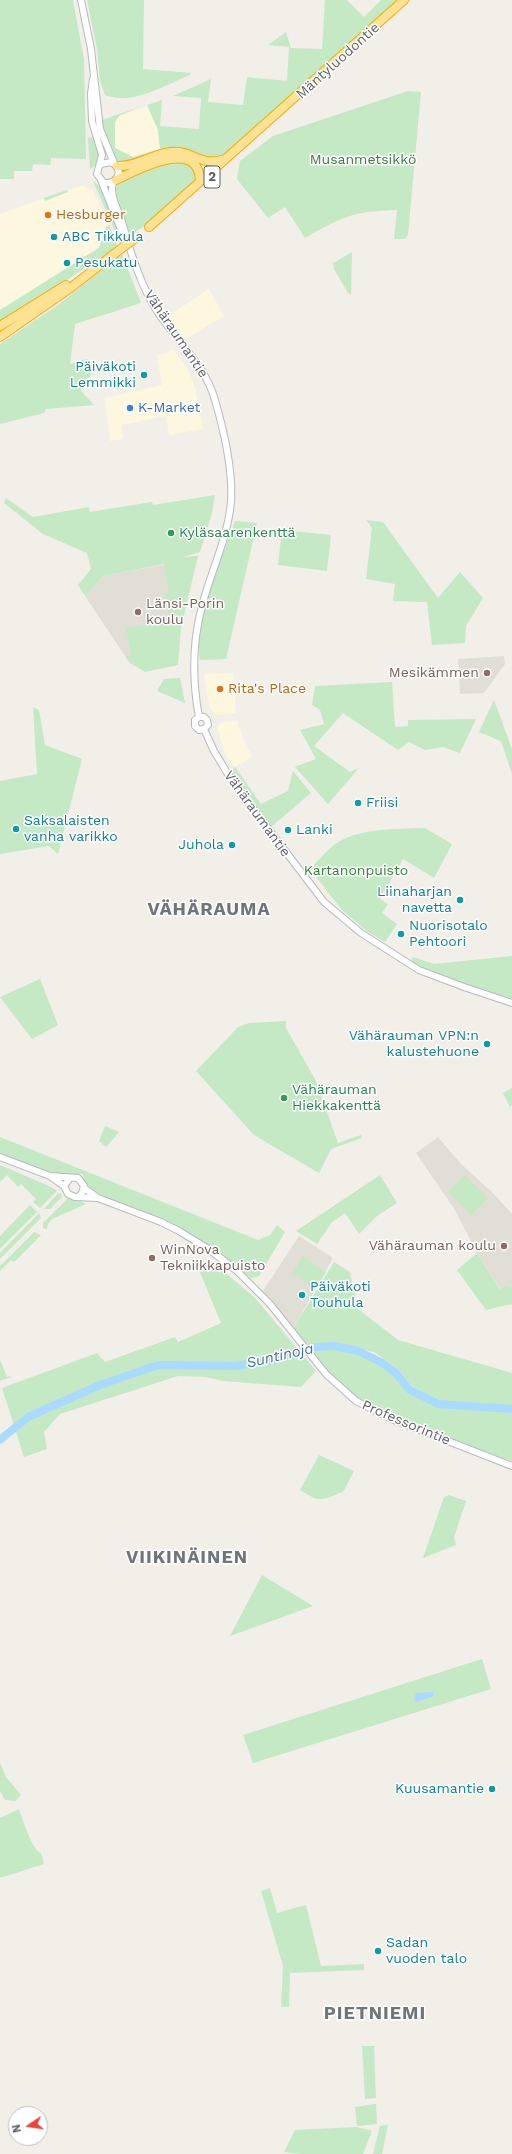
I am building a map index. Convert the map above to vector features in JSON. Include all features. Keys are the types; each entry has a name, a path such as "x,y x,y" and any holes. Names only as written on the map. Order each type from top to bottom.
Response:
{"highway":[{"name":"Mäntyluodontie","path":"0,337 33,315 192,194 404,0"},
{"name":"Mäntyluodontie","path":"149,227 225,159 271,121"},
{"path":"116,165 129,166 152,156 170,152 186,153 205,162 225,159"},
{"path":"114,181 146,166 174,158 189,161 196,166 199,170 200,181"},
{"name":"Mäntyluodontie","path":"0,326 67,285 83,277"}],"main road":[{"path":"81,0 91,49 100,129 119,173 114,181 104,182 101,180 97,171 101,164 102,155 92,122 91,94 93,75"},
{"path":"101,164 107,161 116,165"},
{"name":"Vähäraumantie","path":"101,180 118,226 124,235"},
{"name":"Vähäraumantie","path":"114,181 112,193 124,235 151,300 160,315 195,358 210,386 219,412 230,474 232,488 229,516 202,606 194,645 193,678 199,717"},
{"path":"199,717 204,717 208,720 208,725 204,729 199,730 195,726 195,720 199,717"},
{"name":"Vähäraumantie","path":"204,729 210,744 232,781 303,877 324,902 373,942 419,970 464,988 512,1003"},
{"path":"0,1157 50,1176 64,1186 68,1194 78,1196 84,1188 81,1180 74,1177 50,1176"},
{"path":"64,1186 70,1178"},
{"name":"Professorintie","path":"84,1188 98,1198 161,1222 210,1250 256,1289 333,1383 356,1402 389,1418 512,1466"},
{"name":"Professorintie","path":"78,1196 98,1198"}],"shaded area":[{"path":"147,106 158,130 160,149 133,157 115,148 114,122 119,116"},
{"path":"84,186 93,191 109,226 109,240 32,292 0,310 0,214 77,187"},
{"path":"209,289 224,316 184,340 165,318"},
{"path":"174,350 186,366 195,387 203,429 169,435 166,416 121,425 123,439 110,441 105,398 162,385 157,356"},
{"name":"Länsi-Porin koulu","path":"177,562 175,647 125,656 85,596 103,576"},
{"path":"504,656 505,664 484,693 460,694 458,659"},
{"path":"233,673 236,713 216,715 210,708 204,674"},
{"path":"237,721 252,757 235,767 225,756 217,726 223,722"},
{"path":"438,1137 461,1164 493,1193 512,1214 512,1304 510,1305 477,1253 455,1210 416,1153"},
{"path":"299,1236 333,1258 293,1329 261,1294"}],"green space":[{"path":"0,0 73,0 84,60 86,159 51,158 50,165 33,164 32,171 14,171 14,179 0,179"},
{"path":"87,0 144,0 143,69 191,73 190,75 159,89 137,96 115,98 105,95 100,80 97,49"},
{"path":"325,0 347,0 364,17 381,0 398,0 223,155 215,159 126,164 117,161 103,130 102,120 137,108 119,116 115,122 115,148 133,157 160,149 158,130 147,105 162,100 160,126 199,129 201,98 173,96 211,79 208,102 243,105 247,77 287,81 289,47 268,45 286,32 291,48 322,49"},
{"name":"Musanmetsikkö","path":"408,91 421,92 408,235 405,239 394,239 397,210 370,212 348,216 305,238 285,207 268,218 237,179 240,161 273,136"},
{"path":"93,137 100,156 96,165 90,169 88,138"},
{"path":"181,161 193,167 196,179 149,223 129,236 115,195 115,188 128,175 136,171 154,165"},
{"path":"93,181 99,186 123,241 120,243"},
{"path":"67,190 68,192 45,201 44,198"},
{"path":"109,225 117,245 112,250 55,288 0,321 0,310 99,248 101,241 107,241 105,228"},
{"path":"352,252 351,295 348,293 334,269 333,263"},
{"path":"122,254 141,303 75,324 70,364 87,359 92,373 81,391 94,405 46,409 44,413 0,424 0,344 58,305"},
{"path":"215,495 212,513 200,552 183,557 198,556 181,628 178,665 145,672 130,663 125,656 131,655 126,628 170,621 164,594 169,593 164,564 103,576 85,596 78,585 91,569 87,553 43,534 4,503 6,498 33,517 89,507 90,512 152,502 153,505"},
{"path":"366,520 383,522 438,598 460,572 483,598 466,626 465,643 432,645 427,602 393,601 395,584 366,579 372,528"},
{"path":"235,521 257,523 226,659 200,660 199,645 205,609 216,571"},
{"path":"282,530 331,535 327,571 278,565"},
{"path":"180,678 185,703 157,691 164,679"},
{"path":"392,682 395,727 408,726 408,720 476,719 460,753 443,747 425,750 409,742 398,750 343,713 314,746 350,772 359,768 328,804 295,767 316,759 300,730 324,724 320,710 312,705 315,686"},
{"path":"494,700 512,749 512,774 501,741 479,732"},
{"path":"33,707 39,710 45,745 82,759 58,854 49,846 0,854 0,781 37,774"},
{"path":"235,767 261,804 288,791 293,771 311,793 271,827 229,772"},
{"name":"Kartanonpuisto","path":"425,828 452,844 434,878 403,859 380,899 388,904 382,913 397,924 385,942 368,932 342,910 310,869 334,845 343,839 354,835 378,830"},
{"path":"512,956 512,1002 410,964 413,957 434,964"},
{"path":"40,979 58,1025 32,1039 0,997"},
{"path":"286,1021 286,1028 316,1081 338,1143 361,1135 362,1138 331,1149 319,1173 254,1135 196,1071 238,1027 249,1023"},
{"path":"512,1088 512,1105 510,1107 503,1093"},
{"path":"105,1126 119,1132 106,1147 99,1141"},
{"path":"0,1137 258,1240 270,1235 277,1225 285,1232 259,1276 251,1278 167,1225 88,1191 82,1174 47,1175 0,1156"},
{"path":"0,1165 49,1186 56,1190 56,1192 40,1208 33,1202 36,1199 21,1184 18,1187 7,1175 0,1182"},
{"path":"380,1175 397,1203 377,1216 359,1234 345,1213 332,1222 317,1244 296,1231"},
{"path":"465,1175 488,1198 471,1215 448,1192"},
{"path":"61,1193 62,1197 50,1209 44,1209 57,1194"},
{"path":"72,1197 86,1204 52,1219 48,1224 47,1229 43,1228 43,1223 68,1198"},
{"path":"30,1205 37,1212 0,1249 0,1236"},
{"path":"39,1213 41,1218 0,1259 0,1253"},
{"path":"34,1232 41,1235 14,1262 11,1260 0,1271 0,1266"},
{"path":"477,1253 500,1290 506,1286 512,1288 512,1304 486,1310 457,1270"},
{"path":"303,1256 326,1272 316,1289 297,1275 291,1277"},
{"path":"212,1261 256,1299 316,1371 301,1387 223,1381 206,1377 178,1376 60,1414 44,1432 47,1449 24,1457 2,1388 97,1353 105,1362 175,1337 178,1342 221,1323 199,1270"},
{"path":"334,1262 350,1272 358,1309 398,1340 512,1373 512,1407 439,1401 413,1387 397,1368 374,1352 337,1344 310,1346 293,1329"},
{"path":"314,1347 358,1351 381,1362 395,1372 410,1390 438,1404 512,1409 512,1461 479,1452 356,1401 307,1352"},
{"path":"0,1360 7,1377 11,1377 0,1381"},
{"path":"319,1455 354,1471 343,1492 325,1499 317,1499 300,1490"},
{"path":"449,1495 466,1501 454,1537 456,1545 423,1558 444,1497"},
{"path":"262,1575 313,1606 230,1636"},
{"path":"482,1659 491,1689 253,1763 243,1735"},
{"path":"0,1763 6,1777 21,1795 15,1801 5,1800 0,1791"},
{"path":"19,1809 25,1827 34,1846 41,1853 44,1864 0,1878 0,1818"},
{"path":"270,1888 277,1913 306,1905 321,1966 364,1964 364,1970 290,1973 289,2007 281,2007 283,1966 261,1891"},
{"path":"362,2046 374,2046 376,2098 365,2099"},
{"path":"376,2104 377,2124 357,2126 355,2107"},
{"path":"388,2125 382,2154 373,2154 380,2126"},
{"path":"357,2127 372,2131 363,2154 302,2154 284,2152 295,2130"}],"water":[{"path":"433,1692 434,1696 416,1702 414,1699 416,1693"}],"waterway":[{"name":"Suntinoja","path":"0,1440 28,1417 100,1385 158,1365 235,1366 275,1360 314,1347 334,1346 358,1351 381,1362 395,1372 410,1390 438,1404 512,1409"}],"place":[{"name":"Hesburger","path":"48,215"},
{"name":"ABC Tikkula","path":"54,237"},
{"name":"Pesukatu","path":"67,263"},
{"name":"Päiväkoti Lemmikki","path":"144,375"},
{"name":"K-Market","path":"130,408"},
{"name":"Kyläsaarenkenttä","path":"171,533"},
{"name":"Länsi-Porin koulu","path":"138,612"},
{"name":"Mesikämmen","path":"487,673"},
{"name":"Rita's Place","path":"220,689"},
{"name":"Friisi","path":"358,803"},
{"name":"Saksalaisten vanha varikko","path":"16,829"},
{"name":"Lanki","path":"288,830"},
{"name":"Juhola","path":"232,845"},
{"name":"Liinaharjan navetta","path":"460,900"},
{"name":"Nuorisotalo Pehtoori","path":"401,934"},
{"name":"Vähärauman VPN:n kalustehuone","path":"487,1044"},
{"name":"Vähärauman Hiekkakenttä","path":"284,1098"},
{"name":"Vähärauman koulu","path":"504,1246"},
{"name":"WinNova Tekniikkapuisto","path":"152,1258"},
{"name":"Päiväkoti Touhula","path":"302,1295"},
{"name":"Kuusamantie","path":"492,1789"},
{"name":"Sadan vuoden talo","path":"378,1951"}],"district":[{"name":"VÄHÄRAUMA","path":"209,910"},
{"name":"VIIKINÄINEN","path":"187,1558"},
{"name":"PIETNIEMI","path":"375,2014"}]}
